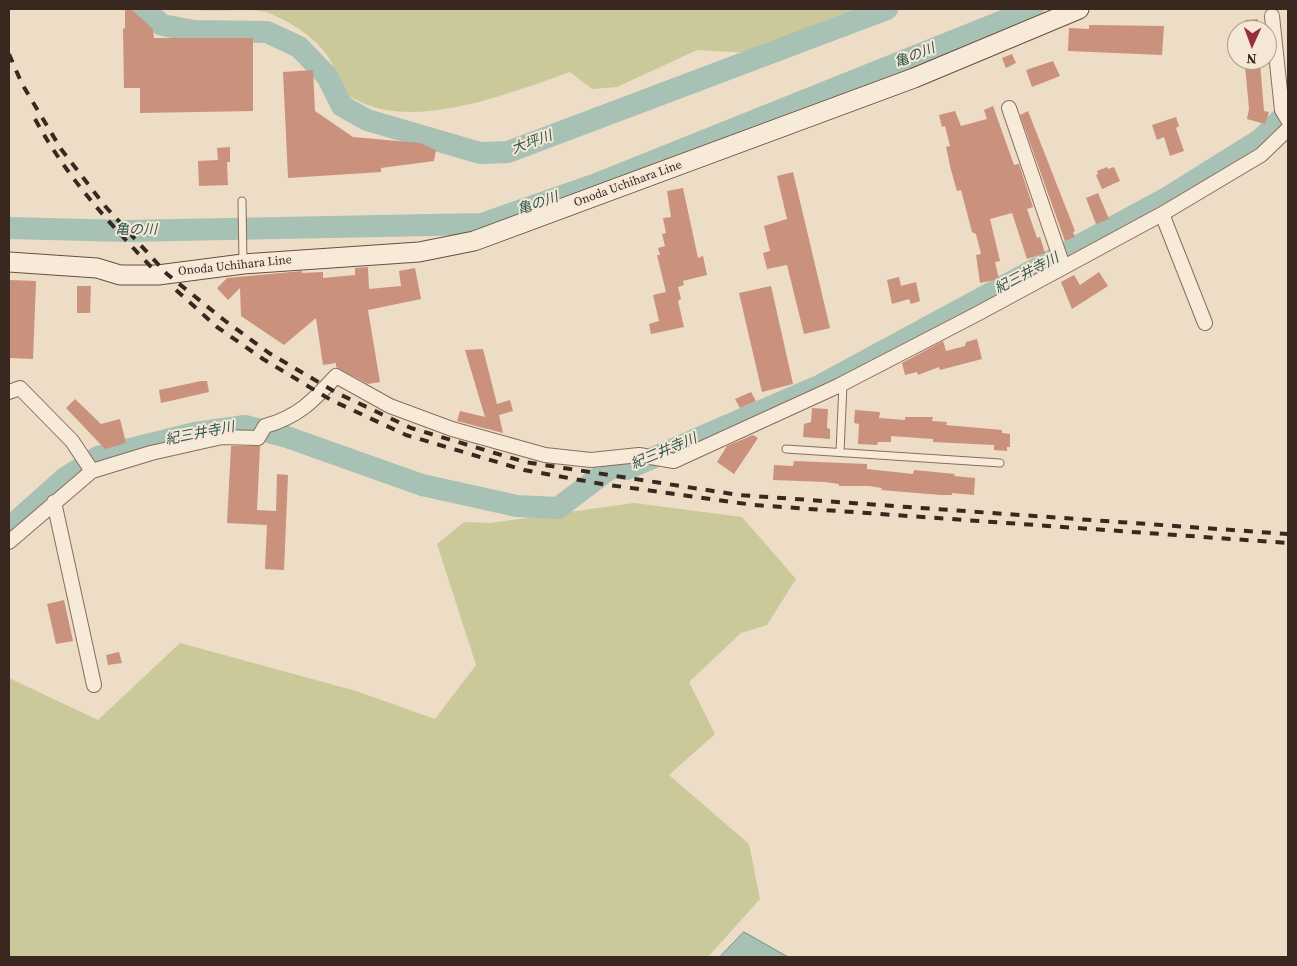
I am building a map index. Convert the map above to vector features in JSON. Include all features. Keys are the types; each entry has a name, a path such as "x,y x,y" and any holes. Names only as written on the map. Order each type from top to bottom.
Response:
{"main road":[{"name":"Onoda Uchihara Line","path":"9,262 97,268 130,275 167,274 243,259 419,252 474,241 914,78 1079,9"}],"street":[{"path":"1272,16 1286,116"},
{"path":"1009,108 1061,259"},
{"path":"9,542 54,502 92,472 151,453 222,437 258,438 263,430 284,421 308,406 336,376 390,406 452,429 545,456 591,460 639,455 674,461 843,384 1061,259 1162,214 1260,155 1288,129"},
{"path":"1162,214 1205,323"},
{"path":"9,392 20,388 72,441 92,472"},
{"path":"54,502 94,685"}],"lane":[{"path":"242,201 243,259"},
{"path":"840,452 843,384"},
{"path":"786,449 1000,463"}],"shaded area":[{"path":"189,9 859,9 752,53 697,50 617,87 592,89 570,72 493,98 434,110 406,112 380,109 345,94 339,85 331,62 317,43 294,26 269,13 254,10"},
{"path":"634,503 742,517 796,579 767,625 741,633 689,682 715,734 669,775 749,844 760,899 708,957 9,957 9,678 98,720 180,643 356,691 435,719 476,665 437,544 464,522 490,523"},
{"path":"744,932 788,957 720,957"}],"building":[{"path":"125,9 131,9 153,29 154,38 253,38 253,111 140,113 140,88 124,88 123,29 125,28"},
{"path":"1089,25 1164,26 1162,55 1068,51 1069,28 1089,29"},
{"path":"1012,54 1016,63 1006,68 1002,58"},
{"path":"1053,61 1060,76 1032,87 1026,70"},
{"path":"313,70 315,111 353,137 420,143 436,150 434,161 381,168 381,172 288,178 283,72"},
{"path":"1245,70 1261,70 1264,111 1269,112 1265,124 1247,119 1249,109"},
{"path":"993,106 1014,165 1019,164 1033,207 1027,209 1037,238 1040,237 1045,253 1027,259 1012,213 990,219 1000,261 995,262 999,279 980,283 976,255 981,254 976,234 972,232 961,190 957,191 946,147 950,146 945,126 942,127 939,115 955,111 961,126 987,119 984,110"},
{"path":"1028,111 1075,231 1073,232 1075,237 1065,241 1020,115"},
{"path":"1176,117 1179,126 1176,128 1184,151 1170,156 1164,137 1157,140 1152,125"},
{"path":"230,147 230,162 227,162 228,185 199,186 198,161 218,160 217,148"},
{"path":"1107,167 1108,169 1114,167 1120,181 1102,189 1096,175 1098,174 1097,171"},
{"path":"793,172 830,328 804,334 787,265 767,269 763,253 770,251 764,226 787,219 777,176"},
{"path":"683,188 698,258 703,256 707,275 683,281 684,285 678,287 681,299 678,301 684,327 651,334 649,324 659,321 653,295 666,292 657,255 660,255 658,248 665,246 662,234 666,233 663,218 671,217 667,191"},
{"path":"1098,193 1109,219 1096,224 1086,198"},
{"path":"368,267 369,289 401,286 399,271 415,268 421,299 368,310 380,382 368,384 336,367 336,363 323,365 316,318 284,345 241,316 240,288 228,300 217,288 227,278 302,271 302,273 323,272 323,278 355,275 355,268"},
{"path":"1099,272 1108,286 1072,309 1061,282 1074,275 1080,285"},
{"path":"899,277 901,286 916,282 920,301 911,304 909,299 892,304 887,280"},
{"path":"9,280 36,281 33,359 9,358"},
{"path":"77,286 91,286 90,313 77,313"},
{"path":"771,286 793,384 762,392 739,293"},
{"path":"977,339 982,359 940,370 939,367 918,375 917,372 905,375 902,363 943,341 946,351 965,346 966,342"},
{"path":"483,349 497,404 510,400 513,411 499,415 503,433 457,421 460,411 485,417 465,350"},
{"path":"207,381 209,392 161,403 159,390"},
{"path":"751,392 756,401 740,408 735,399"},
{"path":"75,399 101,424 120,419 126,443 105,449 66,408"},
{"path":"812,408 828,409 827,428 830,429 830,439 803,437 804,424 811,422"},
{"path":"855,410 880,412 879,418 905,420 905,417 933,417 932,421 947,422 946,425 1002,430 1002,433 1010,434 1010,447 1007,447 1007,451 994,450 994,445 933,442 933,439 891,436 891,442 878,442 877,445 858,444 859,424 854,423"},
{"path":"753,435 758,438 734,474 717,462 727,446"},
{"path":"231,446 260,446 257,510 276,511 277,474 288,475 284,570 265,569 267,525 227,523"},
{"path":"794,461 867,464 867,469 913,474 914,470 955,474 954,476 975,478 974,495 952,493 952,495 941,495 881,490 882,488 869,486 839,486 839,484 825,482 773,480 774,465 793,466"},
{"path":"64,600 73,641 56,644 47,604"},
{"path":"119,652 122,663 108,665 106,655"}],"waterway":[{"name":"大坪川","path":"144,9 162,25 194,31 267,32 299,47 327,76 342,106 367,120 480,153 508,152 887,9"},
{"name":"亀の川","path":"9,228 126,231 482,224 594,185 1033,9"},
{"name":"紀三井寺川","path":"9,528 65,478 98,457 195,433 245,426 284,436 422,485 517,506 558,508 612,467 627,469 821,385 1165,199 1261,139 1288,112"}],"railway":[{"path":"9,54 22,84 61,149 105,206 167,274 269,353 337,393 411,428 525,462 739,495 1288,534"},
{"path":"35,119 74,180 103,215 152,268"},
{"path":"176,290 217,327 263,359 331,400 406,435 524,470 602,484 754,505 1288,543"}]}
